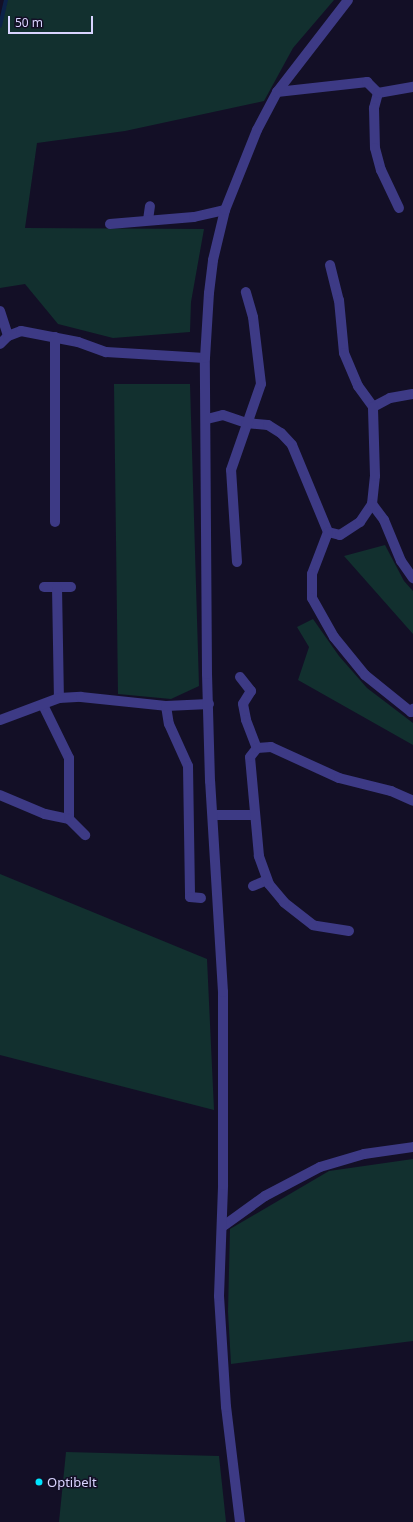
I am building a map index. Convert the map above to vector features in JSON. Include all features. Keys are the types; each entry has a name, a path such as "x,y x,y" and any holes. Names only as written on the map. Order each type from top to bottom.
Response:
{"street":[{"path":"240,1522 226,1407 219,1296 222,1227 223,992 208,704 206,358 213,260 225,210 257,130 277,92 348,0"},
{"path":"277,92 367,82 378,93"},
{"path":"378,93 413,87"},
{"path":"378,93 374,108 376,148 381,170 399,208"},
{"path":"148,220 150,206"},
{"path":"110,224 148,220 194,218 225,210"},
{"path":"328,532 340,535 360,522 372,504 375,476 373,407 358,386 344,353 339,300 330,265"},
{"path":"237,562 231,470 246,423 254,408 261,384 253,316 246,292"},
{"path":"0,311 8,336"},
{"path":"0,344 8,336 21,332 56,337 106,352 206,358"},
{"path":"54,522 56,337"},
{"path":"373,407 390,398 413,394"},
{"path":"207,419 223,415 246,423 268,425 281,433 292,445 328,532 312,574 312,598 334,637 365,675 411,712 413,709"},
{"path":"372,504 384,520 401,561 413,578"},
{"path":"44,587 71,587"},
{"path":"57,587 59,698"},
{"path":"240,677 251,691 243,704 246,720 257,748"},
{"path":"0,720 59,698 81,697 166,706 208,704"},
{"path":"43,705 69,758 69,819"},
{"path":"166,706 169,724 188,766 190,897 201,898"},
{"path":"349,931 313,925 284,902 267,880 259,856 250,757 257,748 271,747 339,778 391,791 413,801"},
{"path":"0,795 45,814 69,819 85,835"},
{"path":"213,815 255,815"},
{"path":"253,886 267,880"},
{"path":"222,1227 265,1196 320,1167 364,1154 413,1147"}],"green space":[{"path":"6,0 334,0 293,48 264,101 125,131 37,143 25,228 204,229 191,302 190,332 113,338 58,324 25,284 0,288 0,26"},
{"path":"114,384 190,384 199,686 171,699 118,694"},
{"path":"385,545 404,581 413,591 413,634 344,556"},
{"path":"313,619 339,656 367,688 413,723 413,745 298,680 309,647 297,627"},
{"path":"0,874 207,959 214,1110 0,1055"},
{"path":"413,1159 413,1341 231,1364 228,1312 230,1229 329,1171"},
{"path":"66,1452 219,1456 226,1522 59,1522"}],"waterway":[{"path":"0,26 6,0"}],"place":[{"name":"Optibelt","path":"39,1482"}]}
